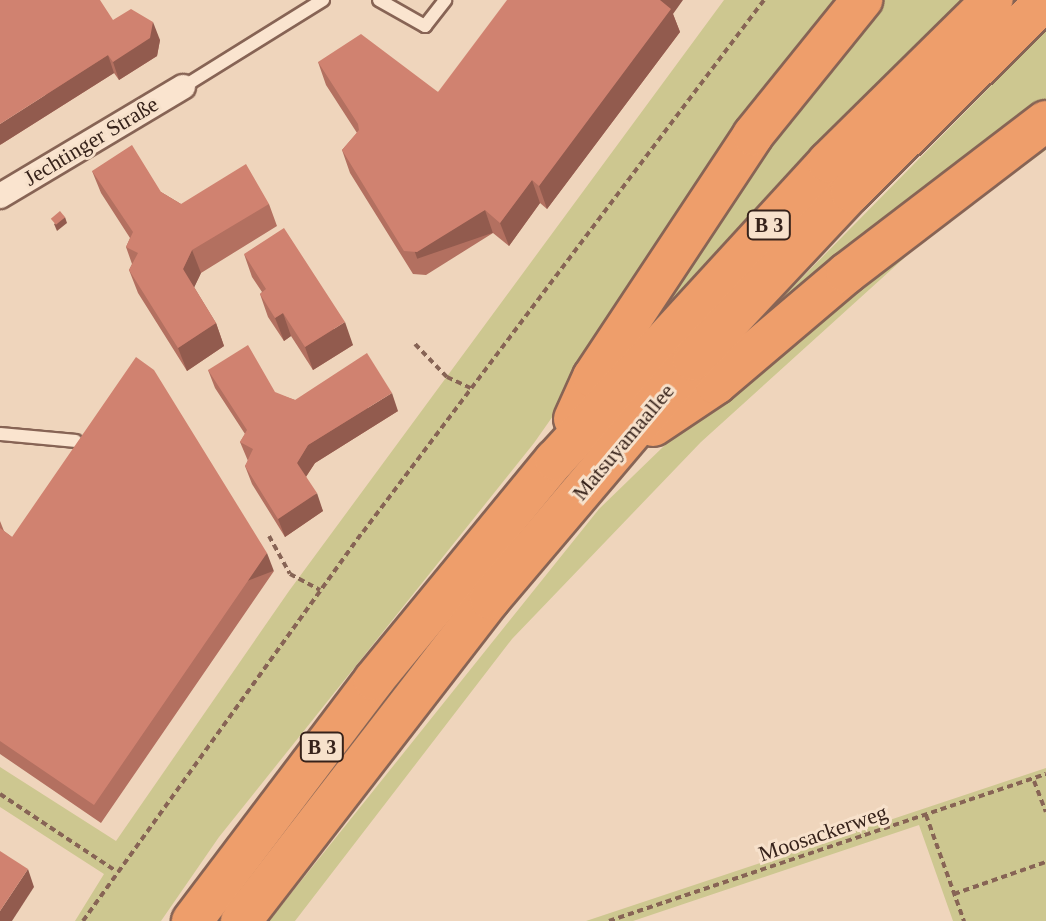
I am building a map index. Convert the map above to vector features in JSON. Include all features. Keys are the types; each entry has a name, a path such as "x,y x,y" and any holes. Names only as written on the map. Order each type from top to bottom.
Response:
{"highway":[{"path":"555,460 593,377 744,148 862,0"},
{"name":"Matsuyamaallee","path":"192,921 374,680 555,460 828,162 992,0"},
{"name":"Matsuyamaallee","path":"241,921 396,718 610,455 851,192 1046,0"},
{"path":"610,455 716,384 847,273 1046,121"}],"street":[{"name":"Jechtinger Straße","path":"0,196 183,87"}],"lane":[{"path":"183,87 323,0"},
{"path":"379,0 425,26 445,0"},
{"path":"0,434 76,441"}],"path":[{"path":"83,921 116,871 321,591 764,0"},
{"path":"415,344 447,377 473,389"},
{"path":"269,536 290,574 321,591"},
{"name":"Moosackerweg","path":"609,921 1046,774"},
{"path":"1033,780 1046,812"},
{"path":"0,794 116,871"},
{"path":"926,815 964,921"},
{"path":"954,894 1046,862"}],"shaded area":[{"path":"724,0 963,0 634,344 586,369 534,443 219,837 161,921 75,921 104,874 0,807 0,767 116,841 289,591"},
{"path":"1046,30 1046,150 934,231 701,442 512,639 295,921 269,921 599,509 698,413 707,374"},
{"path":"1046,768 1046,921 953,921 919,825 633,921 586,921"}],"building":[{"path":"0,0 100,0 113,20 131,9 153,22 150,38 113,62 108,55 0,124"},
{"path":"507,0 660,0 671,9 539,186 532,180 500,223 485,210 417,252 404,251 342,150 359,130 358,124 318,62 361,34 438,92"},
{"path":"132,145 161,192 181,204 246,164 269,204 192,250 183,269 216,323 178,348 129,270 138,253 126,247 133,232 92,171"},
{"path":"60,211 65,217 56,225 51,219"},
{"path":"284,228 345,322 305,347 283,313 275,318 260,294 266,289 244,254"},
{"path":"248,345 275,392 295,400 367,353 392,393 308,445 297,463 317,493 278,519 245,466 253,449 240,442 247,430 208,370"},
{"path":"136,357 154,370 267,553 94,805 0,741 0,528 12,537"},
{"path":"0,851 28,869 0,911"}]}
